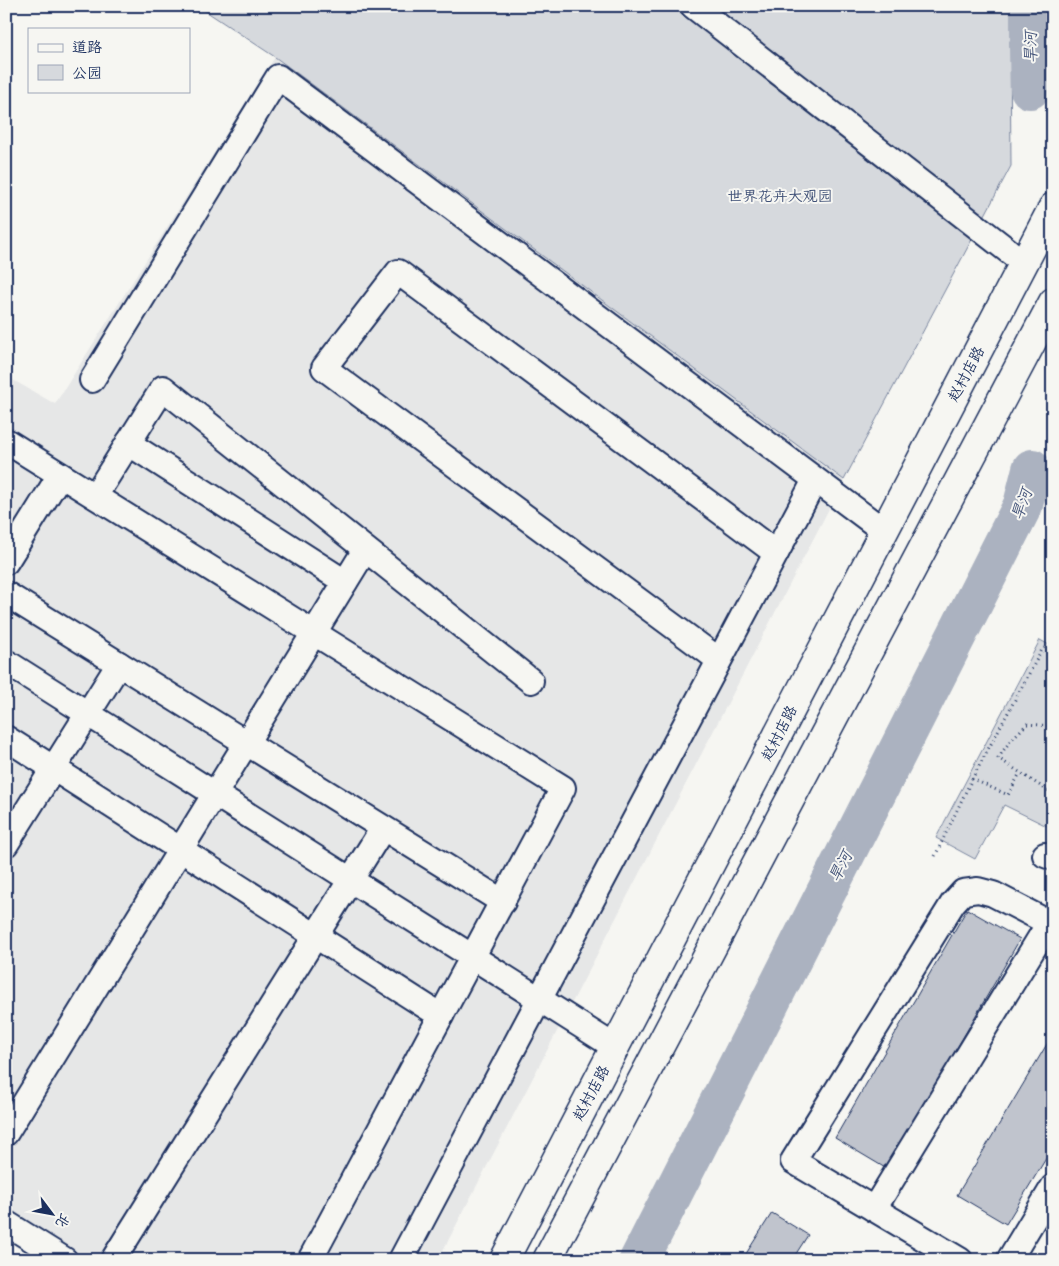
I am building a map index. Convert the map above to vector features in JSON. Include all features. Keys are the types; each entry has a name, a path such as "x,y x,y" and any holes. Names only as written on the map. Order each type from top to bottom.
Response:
{"main road":[{"name":"赵村店路","path":"504,1260 1053,207"},
{"path":"546,1260 1053,302"}],"street":[{"path":"693,6 1024,263"},
{"path":"92,380 278,77 884,532"},
{"path":"719,660 324,368 398,272 776,553"},
{"path":"95,496 162,388 531,681"},
{"path":"6,441 564,788 310,1260"},
{"path":"128,443 345,582"},
{"path":"6,562 60,475"},
{"path":"401,1260 815,480"},
{"path":"6,1134 365,550"},
{"path":"6,594 503,902"},
{"path":"6,662 615,1047"},
{"path":"6,844 119,664"},
{"path":"6,738 441,1016"},
{"path":"113,1260 383,828"},
{"path":"874,1209 1051,924 993,894 978,890 963,892 953,903 793,1161 960,1260"},
{"path":"1008,1260 1053,1187"},
{"path":"6,1223 65,1260"}],"path":[{"path":"935,856 972,779 1043,648 1053,646"},
{"path":"1053,726 1028,724 1011,740 998,758 1053,794"},
{"path":"972,779 1008,795 1020,773"}],"shaded area":[{"path":"275,57 844,480 438,1260 39,1260 6,1240 6,376 55,404"}],"green space":[{"name":"世界花卉大观园","path":"198,6 1028,6 1010,41 1011,166 844,480 275,57"},
{"path":"1040,640 1053,647 1053,829 1004,805 975,859 936,838"}],"building":[{"path":"967,909 1020,939 887,1169 835,1138"},
{"path":"1053,1034 1053,1147 1006,1224 957,1195"},
{"path":"772,1213 808,1235 792,1260 742,1260"}],"waterway":[{"name":"旱河","path":"1030,6 1030,89"},
{"name":"旱河","path":"639,1260 1023,505 1032,469"}]}
